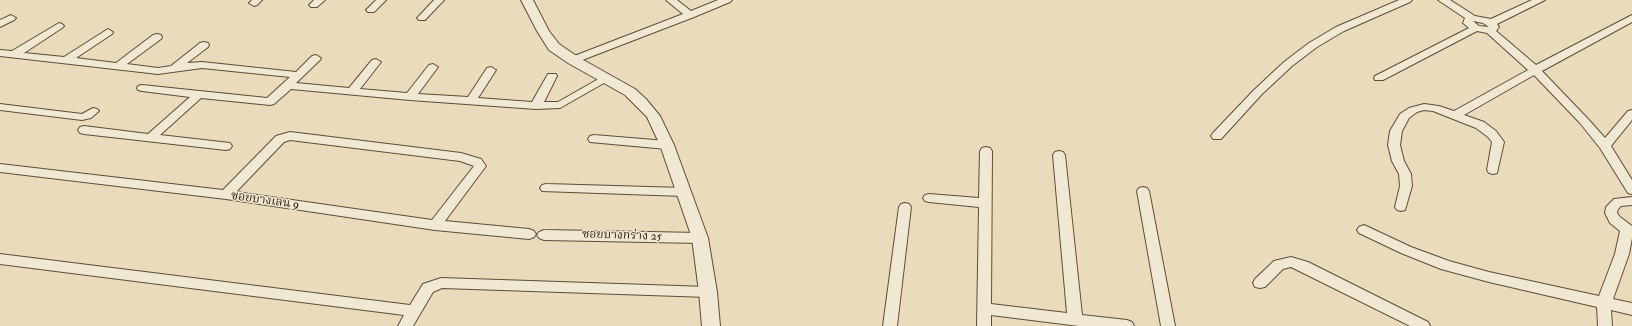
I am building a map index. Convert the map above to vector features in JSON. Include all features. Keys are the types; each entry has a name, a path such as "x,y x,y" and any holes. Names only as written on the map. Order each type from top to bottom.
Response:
{"street":[{"path":"371,10 381,0"},
{"path":"422,18 439,0"},
{"path":"527,0 543,31 554,47 572,60 630,92 653,116 667,145 700,238 708,292 711,326"},
{"path":"671,0 691,15"},
{"path":"572,60 727,0"},
{"path":"1217,136 1258,92 1288,64 1313,46 1340,29 1407,0"},
{"path":"1443,0 1472,18 1482,19 1535,70 1584,121 1605,146 1632,190"},
{"path":"1379,78 1476,28 1490,27 1540,0"},
{"path":"0,24 11,18"},
{"path":"1472,18 1468,20 1468,23 1476,28"},
{"path":"1456,115 1535,70 1632,18"},
{"path":"13,55 59,26"},
{"path":"65,61 108,32"},
{"path":"117,67 157,37"},
{"path":"174,68 204,45"},
{"path":"0,53 158,71 202,65 298,75"},
{"path":"142,88 270,102 316,58"},
{"path":"352,92 376,62"},
{"path":"410,97 432,67"},
{"path":"471,101 491,70"},
{"path":"536,106 552,76"},
{"path":"288,85 410,97 536,106 560,105 606,79"},
{"path":"151,137 199,94"},
{"path":"0,99 93,111 82,117 0,108"},
{"path":"1401,207 1406,186 1405,174 1398,161 1394,145 1396,131 1404,116 1413,110 1424,107 1435,108 1480,125 1492,134 1498,142 1493,170"},
{"path":"1605,146 1632,113"},
{"path":"84,130 226,146"},
{"path":"226,195 280,139 290,136 298,135 461,157 477,162 480,166 477,171 435,225"},
{"path":"594,139 667,145"},
{"path":"984,326 986,151"},
{"path":"1059,155 1075,320"},
{"name":"ซอยบางเลน 9","path":"0,168 226,195 435,225 529,234"},
{"path":"546,188 684,192"},
{"path":"1143,191 1168,326"},
{"path":"929,198 985,203"},
{"path":"1605,326 1604,304 1629,231 1616,220 1611,213 1612,207 1618,202 1632,201"},
{"path":"890,326 904,207"},
{"path":"1364,230 1406,250 1490,277 1604,304 1632,309"},
{"name":"ซอยบางกร่าง 25","path":"544,235 700,238"},
{"path":"0,259 414,311"},
{"path":"1260,283 1279,265 1291,262 1303,266 1423,326"},
{"path":"405,326 428,288 441,283 708,292"},
{"path":"984,309 1127,326"}]}
